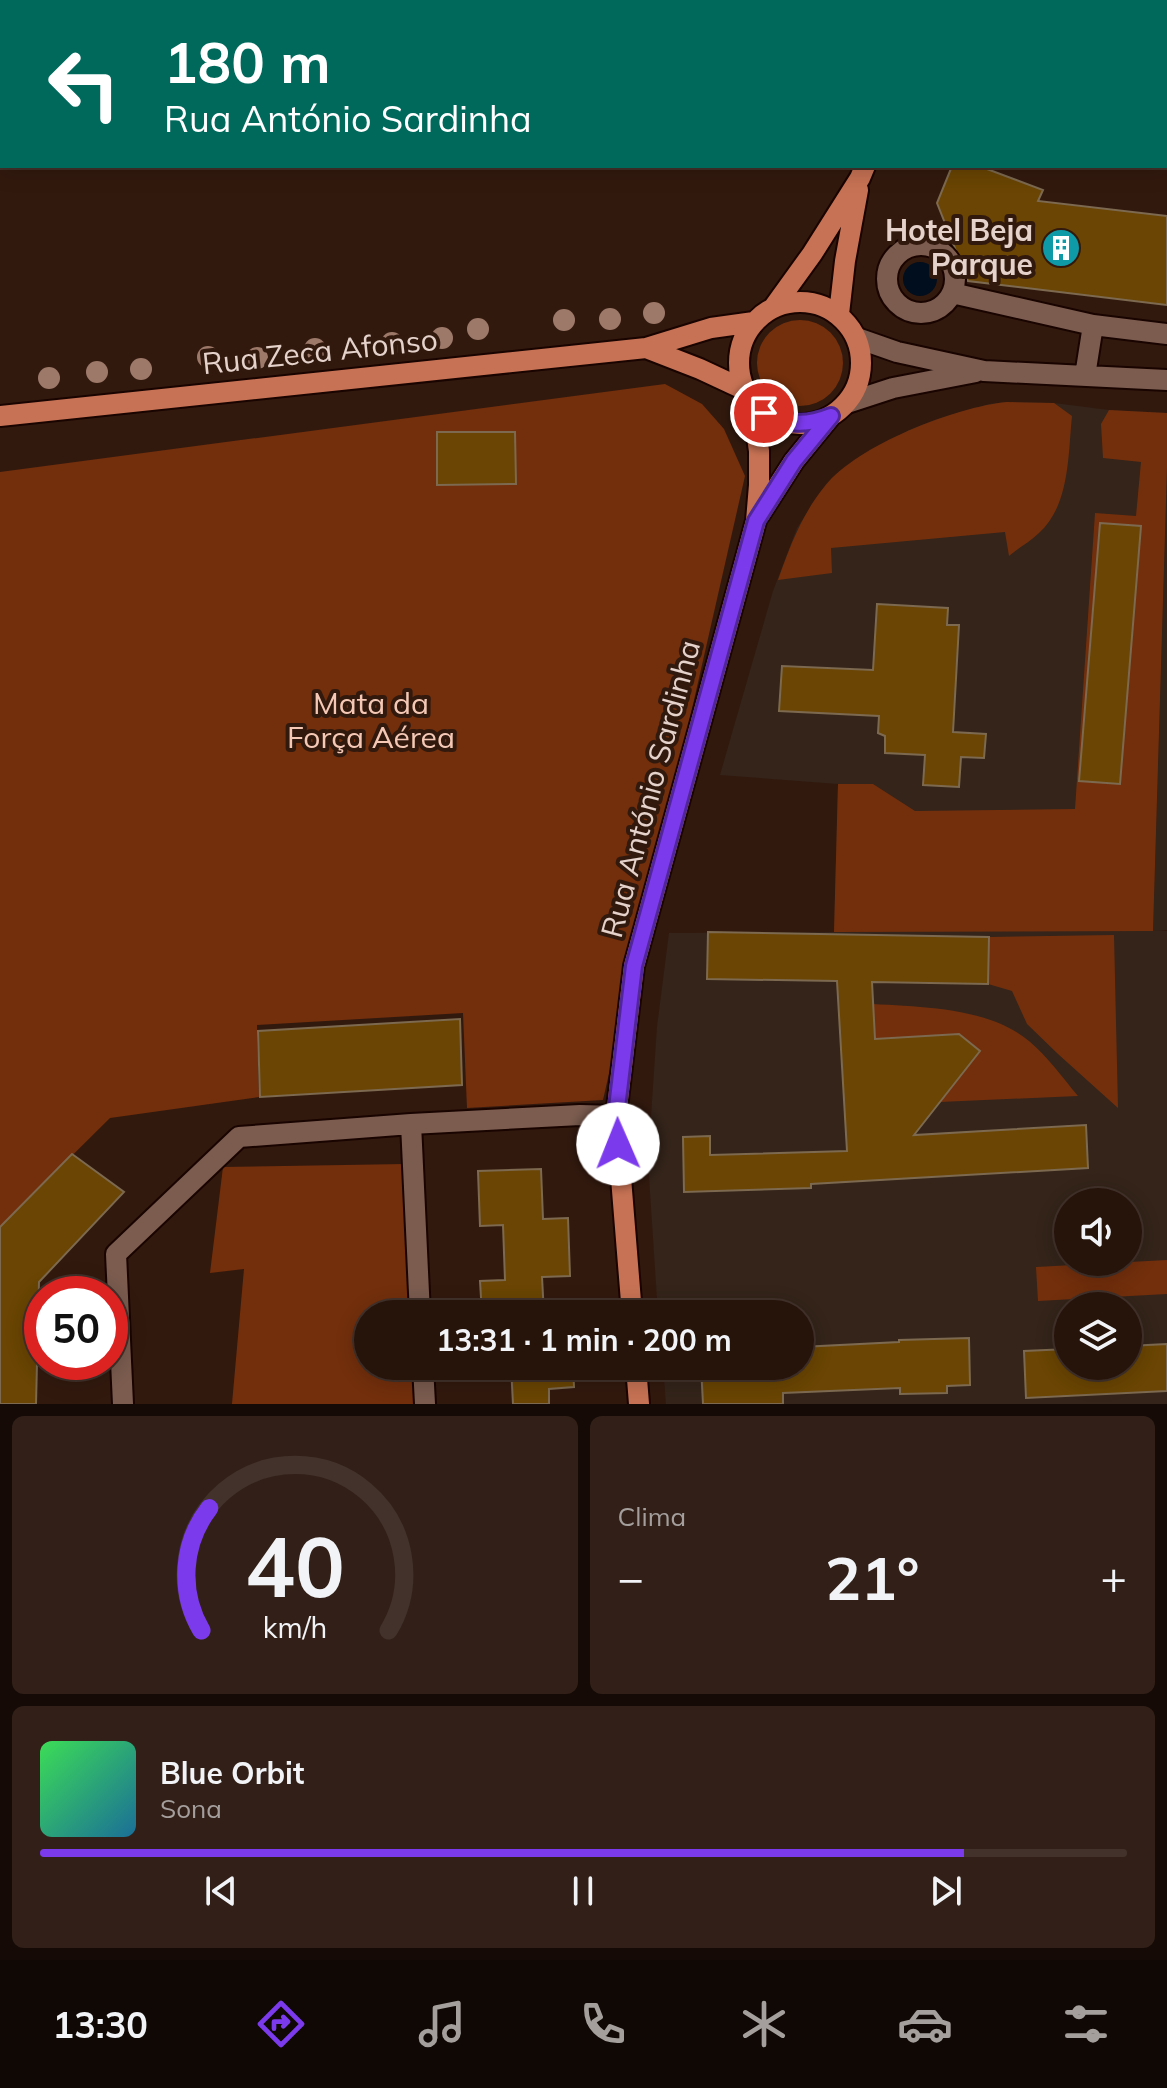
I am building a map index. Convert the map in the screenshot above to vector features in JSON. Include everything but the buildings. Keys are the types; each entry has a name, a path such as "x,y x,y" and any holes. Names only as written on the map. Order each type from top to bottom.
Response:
{"main road":[{"path":"773,308 812,254 863,172"},
{"path":"839,314 845,261 863,172"},
{"path":"754,322 773,308 789,302 807,301 839,314 857,338"},
{"name":"Rua Zeca Afonso","path":"0,416 646,348 711,328 754,322"},
{"name":"Rua António Sardinha","path":"631,1300 616,1116 634,966 756,521 759,451 740,373 739,355 744,338 754,322"},
{"name":"Rua António Sardinha","path":"756,521 794,461 856,389 862,355 857,338"},
{"name":"Rua Zeca Afonso","path":"646,348 700,369 748,396"},
{"path":"748,396 764,413 780,421 797,424 815,423 839,410"},
{"path":"637,1380 639,1404"}],"street":[{"path":"952,293 1093,325 1167,334"},
{"path":"1085,376 1093,325"},
{"path":"857,338 897,352 984,371 1167,380"},
{"path":"839,410 893,388 984,371"},
{"path":"123,1404 116,1254 239,1137 411,1124 580,1115 616,1116"},
{"path":"411,1124 419,1300"},
{"path":"424,1380 425,1404"}],"shaded area":[{"path":"1007,402 1167,413 1153,930 1167,931 1167,1404 666,1404 664,1380 814,1380 814,1300 657,1300 648,1161 657,1027 669,933 834,932 838,784 720,775 773,591 797,528 826,484 855,461 909,430 937,419"},
{"path":"1167,468 1167,930 1153,931"}],"green space":[{"path":"800,320 824,327 836,339 843,363 836,387 824,399 800,406 776,399 764,387 757,363 764,339 776,327"},
{"name":"Mata da Força Aérea","path":"665,384 702,404 724,429 745,476 603,1100 467,1108 463,1013 257,1025 259,1097 110,1118 0,1227 0,472"},
{"path":"1007,402 1054,403 1072,416 1062,494 1049,522 1032,539 1009,556 1005,532 831,548 832,573 778,580 803,519 825,486 840,471 860,456 909,430 961,411"},
{"path":"1109,410 1167,413 1153,931 834,932 838,784 873,784 915,811 1075,809 1095,513 1136,516 1141,462 1103,458 1101,424"},
{"path":"1114,935 1118,1108 1027,1024 1012,991 988,984 989,937"},
{"path":"858,1003 948,1010 992,1020 1029,1041 1078,1096 940,1102 875,1039"},
{"path":"405,1164 412,1300 354,1300 354,1380 416,1380 417,1404 232,1404 244,1269 210,1273 223,1167"},
{"path":"1167,1260 1167,1294 1054,1292 1054,1300 1038,1301 1036,1267 1054,1266 1054,1276 1142,1276 1142,1261"}],"water":[{"path":"920,262 932,267 937,279 932,291 920,296 908,291 903,279 908,267"}],"place":[{"name":"Hotel Beja Parque","path":"1061,248"}],"route":[{"path":"618,1144 616,1116 634,966 756,521 794,461 831,416 815,423 797,424 780,421 764,413"}]}
